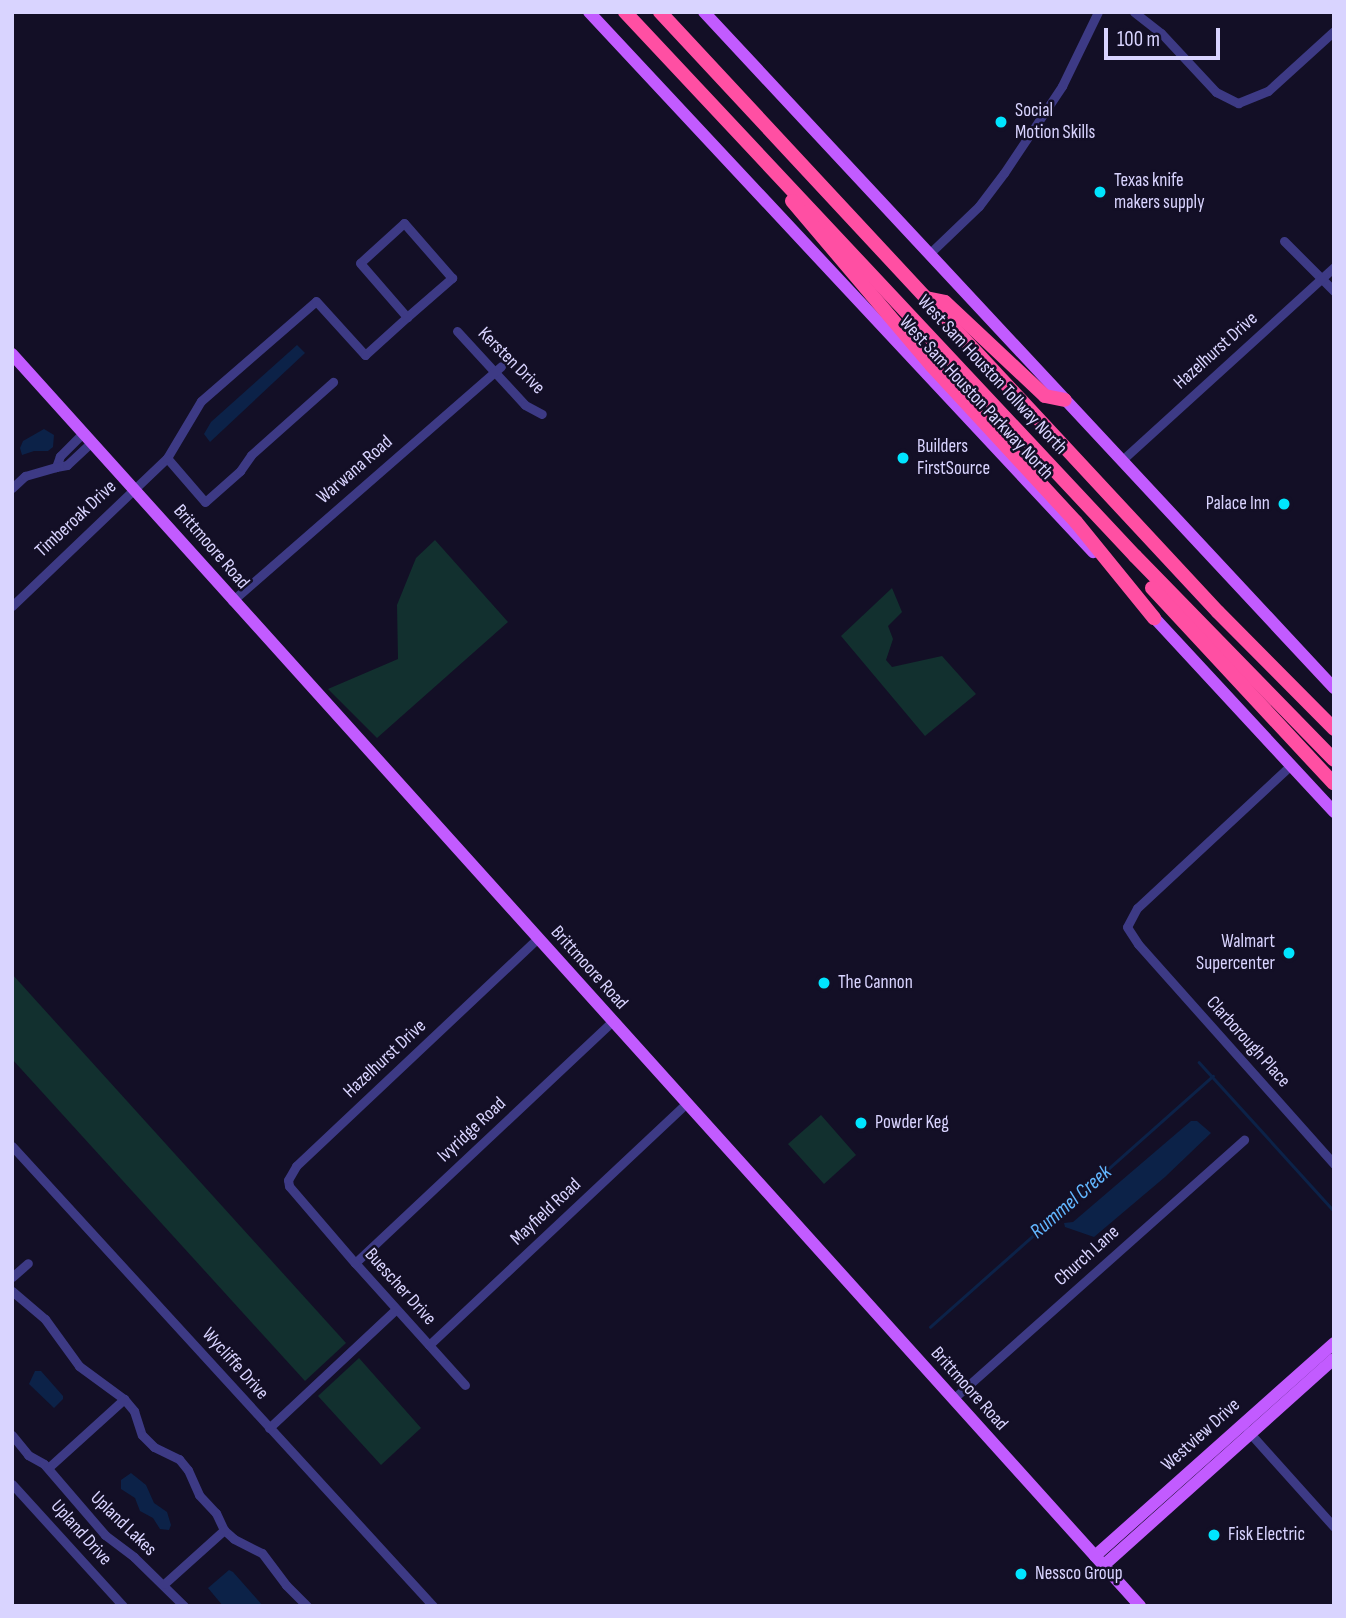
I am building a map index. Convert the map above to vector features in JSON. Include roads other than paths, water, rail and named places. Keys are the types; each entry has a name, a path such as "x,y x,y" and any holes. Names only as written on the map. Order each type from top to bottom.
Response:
{"highway":[{"name":"West Sam Houston Tollway North","path":"625,12 1135,556 1334,760"},
{"name":"West Sam Houston Tollway North","path":"660,12 1229,623 1334,729"},
{"path":"764,160 808,223 932,366 1076,522 1154,618"},
{"path":"926,298 945,302 1045,396 1065,400"},
{"path":"1135,556 1147,582 1334,784"}],"main road":[{"name":"West Sam Houston Parkway North","path":"589,12 1334,812"},
{"path":"704,12 1334,688"},
{"name":"Brittmoore Road","path":"12,354 1140,1606"},
{"name":"Westview Drive","path":"1099,1561 1246,1429 1334,1343"},
{"name":"Westview Drive","path":"1246,1429 1334,1359"}],"street":[{"path":"929,254 979,205 1004,173 1062,86 1098,12"},
{"path":"1134,12 1161,33 1216,92 1238,103 1268,91 1334,30"},
{"path":"404,223 452,278 408,317 360,262 404,223"},
{"path":"1284,240 1334,291"},
{"name":"Hazelhurst Drive","path":"1121,461 1334,267"},
{"name":"Timberoak Drive","path":"12,606 167,458 201,401 316,301 365,355 408,317"},
{"name":"Kersten Drive","path":"457,331 497,369 525,405 542,414"},
{"name":"Warwana Road","path":"232,601 497,369"},
{"path":"167,458 205,502 240,471 251,455 333,382"},
{"path":"12,488 29,474 67,465 87,437"},
{"name":"Clarborough Place","path":"1291,765 1137,908 1127,927 1138,944 1334,1164"},
{"name":"Hazelhurst Drive","path":"311,1210 289,1186 290,1173 537,939"},
{"name":"Ivyridge Road","path":"355,1264 612,1022"},
{"name":"Mayfield Road","path":"429,1345 686,1104"},
{"name":"Church Lane","path":"953,1399 1244,1140"},
{"name":"Wycliffe Drive","path":"12,1146 433,1606"},
{"name":"Buescher Drive","path":"311,1210 355,1264 465,1385"},
{"path":"12,1277 28,1263"},
{"path":"12,1291 45,1319 79,1366 124,1399 134,1411 142,1435 154,1447 179,1459 188,1470 199,1494 216,1513 224,1530 234,1539 262,1553 286,1585 307,1606"},
{"path":"270,1428 396,1309"},
{"path":"48,1468 124,1399"},
{"path":"1246,1429 1334,1527"},
{"name":"Upland Lakes","path":"12,1434 28,1455 48,1468 104,1535 164,1584 184,1606"},
{"name":"Upland Drive","path":"12,1484 123,1606"},
{"path":"164,1584 224,1530"}],"water":[{"path":"297,345 305,353 210,442 204,434 211,422"},
{"path":"44,429 54,435 53,447 48,451 34,451 22,455 20,448 23,441"},
{"path":"1191,1121 1197,1121 1211,1133 1165,1177 1094,1237 1065,1227 1064,1223 1073,1222"},
{"path":"35,1371 41,1371 63,1396 54,1408 29,1384"},
{"path":"131,1473 146,1485 154,1503 167,1512 171,1525 169,1530 160,1529 153,1518 140,1511 135,1498 121,1489 121,1480"},
{"path":"229,1570 263,1606 223,1606 208,1588"}],"waterway":[{"path":"1199,1062 1334,1211"},
{"name":"Rummel Creek","path":"930,1327 1213,1076"}],"place":[{"name":"Social Motion Skills","path":"1001,122"},
{"name":"Texas knife makers supply","path":"1100,192"},
{"name":"Builders FirstSource","path":"903,458"},
{"name":"Palace Inn","path":"1284,504"},
{"name":"Walmart Supercenter","path":"1289,953"},
{"name":"The Cannon","path":"824,983"},
{"name":"Powder Keg","path":"861,1123"},
{"name":"Fisk Electric","path":"1214,1535"},
{"name":"Nessco Group","path":"1021,1574"}]}
